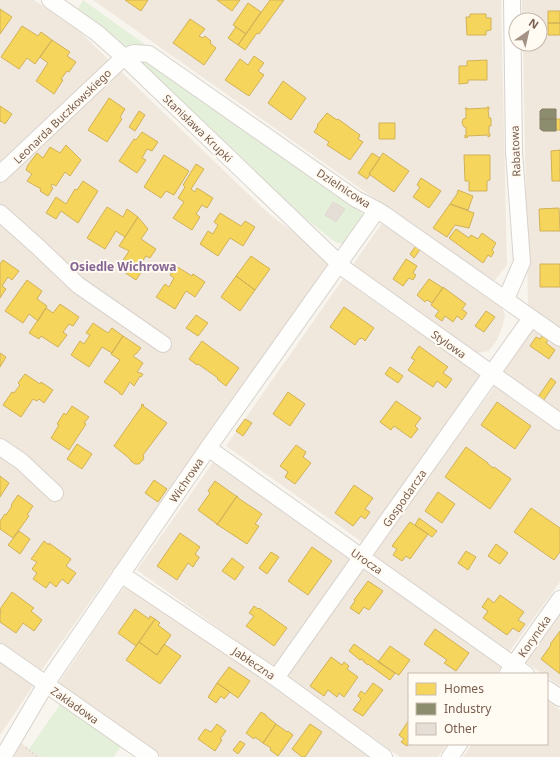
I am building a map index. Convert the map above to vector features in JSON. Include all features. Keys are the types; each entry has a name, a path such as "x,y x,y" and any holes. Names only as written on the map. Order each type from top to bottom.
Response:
{"street":[{"name":"Stanisława Krupki","path":"50,0 97,33 124,57 339,264"},
{"name":"Rabatowa","path":"506,299 522,262 514,152 512,0"},
{"name":"Dzielnicowa","path":"124,57 134,53 149,54 356,199 377,210 560,338"},
{"name":"Leonarda Buczkowskiego","path":"0,174 124,57"},
{"name":"Wichrowa","path":"3,757 46,684 208,448 377,210"},
{"path":"0,213 78,285 163,344"},
{"name":"Stylowa","path":"339,264 560,422"},
{"name":"Gospodarcza","path":"276,678 532,318"},
{"path":"0,447 21,461 55,493"},
{"name":"Urocza","path":"208,448 362,557 510,669 523,673"},
{"name":"Jabłeczna","path":"122,574 276,678 384,757"},
{"name":"Koryncka","path":"510,669 560,599"},
{"name":"Zakładowa","path":"0,652 150,757"},
{"path":"548,689 560,698"},
{"path":"450,757 458,745"}],"shaded area":[{"path":"0,0 34,0 79,31 269,214 333,261 43,668 0,735"},
{"path":"93,0 501,0 507,265 495,280 490,280"},
{"path":"522,0 560,0 560,329 528,306 523,52 548,52 548,12 522,12"},
{"path":"384,220 501,303 505,316 502,328 497,340 489,351 477,353 352,266"},
{"path":"343,279 413,329 416,326 482,373 362,542 226,446"},
{"path":"534,325 560,344 560,412 501,371"},
{"path":"495,386 560,431 560,582 509,652 371,556"},
{"path":"214,461 352,558 275,668 137,570"},
{"path":"363,567 504,663 497,673 408,673 408,745 446,745 438,757 400,757 286,676"},
{"path":"128,582 375,757 161,757 58,684"},
{"path":"560,613 560,686 548,678 548,673 542,673 526,662"},
{"path":"548,701 560,710 560,757 463,757 471,745 548,745"},
{"path":"20,742 29,749 41,757 11,757"}],"green space":[{"path":"83,0 154,51 137,46 123,47 77,10"},
{"path":"144,60 149,61 302,168 362,213 364,218 348,243 343,244 335,242 295,210 141,64"},
{"path":"61,703 121,746 114,757 41,757 29,749"}],"building: Homes":[{"path":"125,0 148,0 141,11"},
{"path":"217,0 240,0 232,11"},
{"path":"270,0 284,0 245,50 238,45"},
{"path":"248,3 261,12 246,34 233,25"},
{"path":"0,9 12,17 0,34"},
{"path":"560,11 560,23 548,23 548,12"},
{"path":"470,14 486,14 486,18 491,18 491,30 486,31 486,35 467,35 466,17 470,17"},
{"path":"190,19 205,29 199,36 203,38 205,36 216,48 204,65 173,43"},
{"path":"548,23 560,23 560,35 548,35"},
{"path":"22,26 38,36 41,32 52,40 35,64 27,58 19,69 1,57"},
{"path":"236,27 246,34 238,45 228,38"},
{"path":"52,40 70,52 67,56 76,62 69,72 67,71 61,79 63,80 54,94 36,81 48,63 40,57"},
{"path":"254,56 264,63 258,71 264,75 249,96 225,80 240,59 248,65"},
{"path":"487,60 487,80 468,80 468,83 459,84 459,66 467,66 467,61"},
{"path":"283,81 306,98 291,120 268,103"},
{"path":"109,98 125,109 120,117 122,119 107,142 88,130"},
{"path":"0,106 12,114 5,124 1,121 0,122"},
{"path":"489,107 489,118 491,118 491,126 489,126 490,136 467,136 468,137 465,138 466,127 464,127 462,123 463,119 466,118 465,108"},
{"path":"139,111 145,115 135,131 129,127"},
{"path":"327,113 360,135 358,139 363,142 350,160 327,145 329,142 314,132 318,126 317,125"},
{"path":"556,119 560,119 560,130 556,130"},
{"path":"379,123 395,123 395,139 379,139"},
{"path":"142,132 158,142 152,151 147,149 142,158 146,160 137,173 119,161 134,139 136,140"},
{"path":"66,145 81,160 70,176 65,172 56,186 52,184 51,187 53,188 48,196 40,191 41,189 27,181 32,174 26,170 37,153 43,158 50,147 60,153"},
{"path":"560,150 560,181 552,181 551,151"},
{"path":"372,153 380,158 367,179 358,173"},
{"path":"383,153 409,171 394,192 369,174"},
{"path":"164,155 189,171 174,195 166,191 161,198 144,187"},
{"path":"464,155 490,155 490,180 487,181 487,191 469,191 469,181 465,181"},
{"path":"196,164 204,169 191,189 195,192 197,188 213,198 207,208 202,205 196,214 200,217 192,230 173,218 184,202 178,198 185,187 183,185"},
{"path":"421,178 441,191 429,208 413,197 420,187 417,185"},
{"path":"83,181 98,191 78,223 61,211 56,219 46,213 56,197 66,204 75,189 77,190"},
{"path":"458,190 473,196 468,210 450,204"},
{"path":"450,204 474,213 469,228 455,225 447,237 433,228"},
{"path":"107,207 123,217 127,209 138,217 125,237 116,231 105,249 87,238"},
{"path":"559,208 560,231 540,231 539,209"},
{"path":"220,213 241,226 245,221 255,227 243,246 230,238 218,256 200,244 208,231 213,234 218,225 214,222"},
{"path":"138,217 148,229 141,239 156,249 150,258 146,256 140,265 144,268 136,280 118,268 129,251 119,246"},
{"path":"456,229 469,238 471,235 478,239 482,233 496,243 492,250 494,252 491,257 488,255 483,263 449,238"},
{"path":"418,243 422,247 414,258 410,254"},
{"path":"251,256 270,269 255,290 236,276"},
{"path":"406,259 417,266 413,273 416,275 413,280 409,278 403,286 393,279"},
{"path":"3,260 19,271 12,280 8,277 2,286 6,289 0,298 0,264"},
{"path":"540,264 560,264 560,287 540,287"},
{"path":"176,266 192,276 193,274 205,282 195,297 186,291 175,309 156,297 165,284 169,287 174,278 170,275"},
{"path":"236,276 255,290 240,311 221,297"},
{"path":"429,279 443,288 432,303 427,300 425,302 417,295"},
{"path":"27,280 42,291 37,299 47,306 38,321 29,314 23,323 5,311"},
{"path":"443,287 466,304 462,309 467,313 462,320 457,316 453,322 445,316 442,321 435,316 439,311 431,305"},
{"path":"60,304 79,317 73,326 69,324 63,332 67,335 58,347 41,336 39,339 29,333 46,308 53,313"},
{"path":"344,307 374,328 365,341 362,338 359,339 355,345 330,327"},
{"path":"486,311 495,317 484,332 475,326"},
{"path":"196,315 208,323 198,336 186,328"},
{"path":"93,323 108,333 112,328 123,336 112,353 102,347 89,367 71,355 80,341 84,344 90,335 86,333"},
{"path":"543,335 549,339 546,343 555,350 549,359 530,346 536,337 540,339"},
{"path":"123,336 141,348 133,356 143,363 137,372 143,374 134,386 130,382 122,395 104,382 120,360 111,354"},
{"path":"202,341 239,368 226,386 217,379 218,378 189,359"},
{"path":"419,346 448,367 443,373 452,379 446,388 437,381 433,387 408,370 415,360 411,358"},
{"path":"0,353 6,357 0,367"},
{"path":"390,367 403,376 398,383 385,374"},
{"path":"25,374 40,384 41,382 53,390 44,403 39,399 37,401 33,399 21,417 3,405 12,392 14,393 20,385 18,383"},
{"path":"551,378 556,382 543,401 538,397"},
{"path":"288,392 305,404 290,426 273,414"},
{"path":"396,401 421,418 415,426 418,429 411,438 394,426 391,430 380,422"},
{"path":"497,402 531,426 515,449 481,425"},
{"path":"142,404 167,423 143,455 144,458 142,461 139,464 135,464 114,446"},
{"path":"72,406 89,417 69,450 51,438 64,413 66,415"},
{"path":"245,419 252,423 243,436 236,431"},
{"path":"77,444 92,454 82,469 67,459"},
{"path":"296,445 306,452 303,457 311,463 295,484 285,477 288,472 280,466"},
{"path":"466,447 493,468 494,467 511,479 490,509 445,477"},
{"path":"0,476 9,483 0,497"},
{"path":"154,480 167,489 158,502 145,493"},
{"path":"215,481 237,496 217,525 198,510 210,493 208,491"},
{"path":"354,485 373,498 365,509 370,512 365,519 361,516 353,526 335,513"},
{"path":"438,492 455,504 442,523 425,511"},
{"path":"18,495 33,506 27,515 29,516 13,538 0,529 0,521 5,514 6,515"},
{"path":"237,496 262,514 255,524 259,526 247,544 217,525"},
{"path":"531,508 560,528 560,552 554,560 514,532"},
{"path":"419,518 437,531 432,537 415,525"},
{"path":"410,522 428,534 410,559 406,556 402,561 393,555 397,549 392,546"},
{"path":"19,531 30,539 20,554 8,545"},
{"path":"180,533 200,547 195,554 199,558 193,567 188,563 177,580 157,566"},
{"path":"44,541 71,559 66,566 76,573 68,584 62,579 56,587 50,582 46,588 33,579 37,573 32,569 37,562 31,559"},
{"path":"496,544 508,553 500,564 488,556"},
{"path":"312,547 332,561 308,595 288,581"},
{"path":"466,551 476,557 468,570 458,563"},
{"path":"271,552 279,557 267,574 259,568"},
{"path":"232,558 244,567 235,580 222,571"},
{"path":"368,581 383,591 369,610 364,607 359,614 350,608"},
{"path":"12,592 34,608 31,611 42,620 34,631 23,623 16,633 0,622 0,609"},
{"path":"500,595 524,612 518,620 525,624 519,632 513,628 507,635 483,618 488,611 482,607 488,598 494,603"},
{"path":"254,606 287,628 274,646 246,626 254,616 249,613"},
{"path":"135,609 149,619 150,616 155,619 136,646 118,633"},
{"path":"155,619 160,623 158,625 171,635 157,655 139,642"},
{"path":"435,629 469,653 456,671 444,663 447,660 424,644"},
{"path":"560,631 560,674 541,659"},
{"path":"139,642 157,655 164,644 181,656 160,684 126,660"},
{"path":"354,644 395,673 390,680 349,651"},
{"path":"390,646 410,660 399,675 378,662"},
{"path":"331,657 342,665 344,662 349,666 347,669 358,677 344,697 339,693 337,697 328,690 324,696 310,686"},
{"path":"229,667 250,681 238,698 217,683"},
{"path":"217,683 230,692 224,699 221,696 216,703 208,697"},
{"path":"373,683 383,690 363,716 353,710 361,699 358,696 361,691 365,694"},
{"path":"261,712 276,724 263,743 246,733"},
{"path":"408,722 407,746 401,742 404,739 399,735"},
{"path":"217,724 226,731 220,739 222,740 215,751 198,739 205,729 211,732"},
{"path":"276,724 293,735 278,756 270,750 271,748 263,743"},
{"path":"310,724 322,732 305,757 302,757 292,749"},
{"path":"240,741 245,744 238,754 233,750"}],"building: Industry":[{"path":"542,109 556,109 556,119 540,119 540,111"},
{"path":"540,119 556,119 556,131 543,131 540,129"}],"building: Other":[{"path":"333,202 345,209 336,222 325,215"}],"district":[{"name":"Osiedle Wichrowa","path":"123,266"}]}
